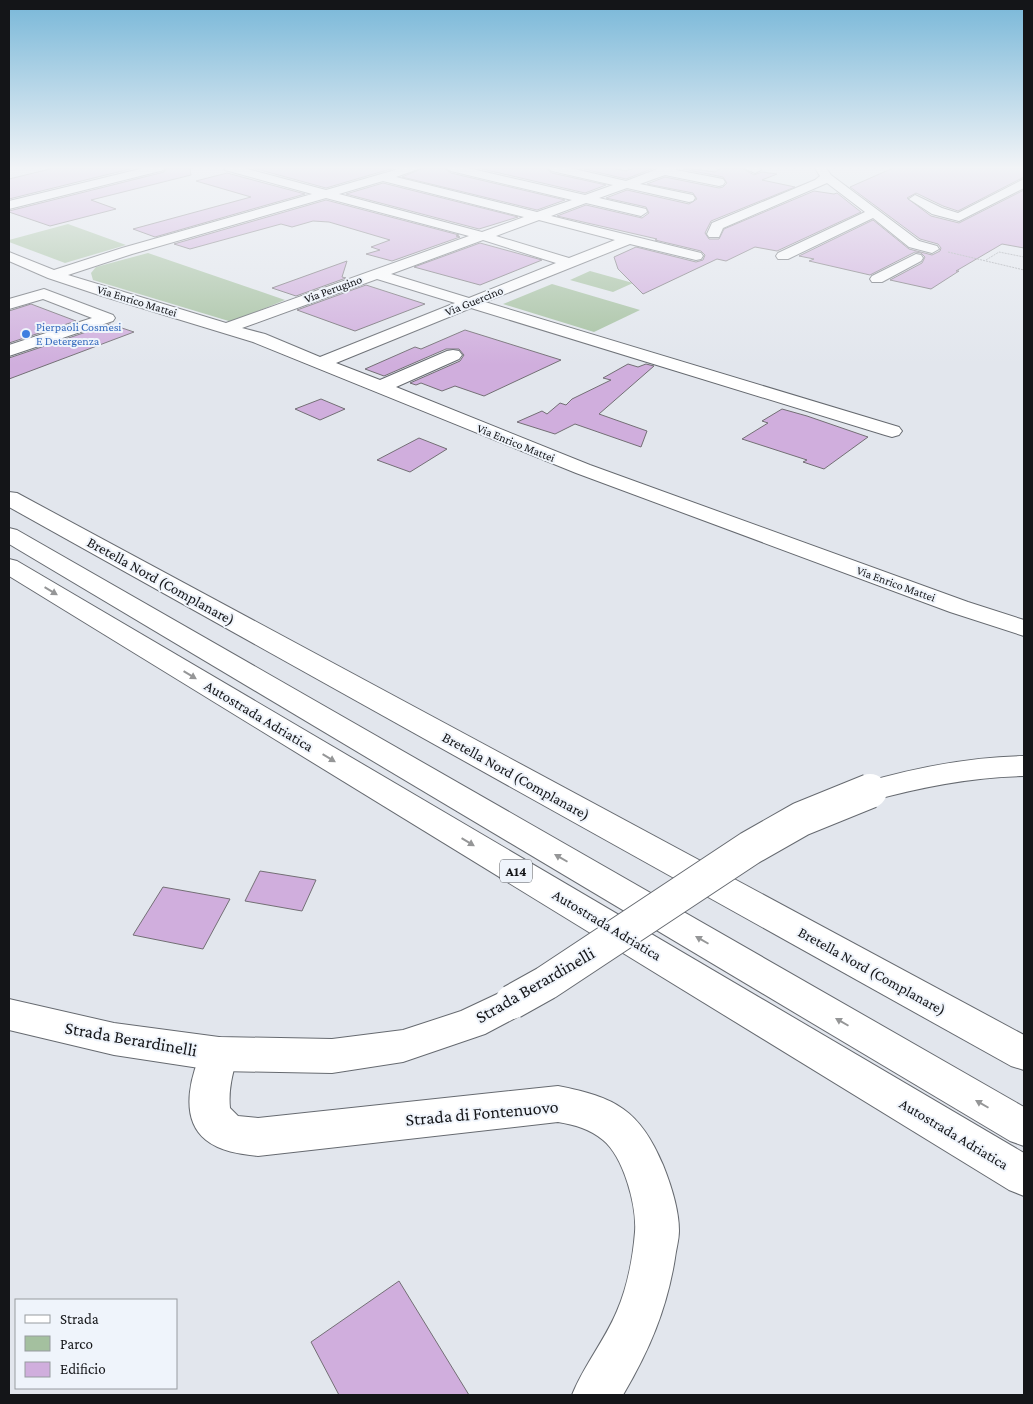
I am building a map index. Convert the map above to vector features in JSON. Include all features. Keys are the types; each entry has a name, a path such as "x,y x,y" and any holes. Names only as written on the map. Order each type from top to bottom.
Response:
{"main road":[{"path":"53,275 188,234"},
{"path":"474,234 571,263"},
{"name":"Via Perugino","path":"227,328 490,234"},
{"path":"607,234 696,256"},
{"path":"783,256 831,234"},
{"path":"896,234 915,251"},
{"name":"Via Guercino","path":"320,363 629,239"},
{"path":"877,279 915,251 932,249"},
{"name":"Via Enrico Mattei","path":"9,256 53,275 107,293 227,328 320,363 583,469 959,607 1024,628"},
{"path":"393,268 486,296"},
{"path":"375,274 892,431"},
{"path":"76,306 107,293"},
{"path":"9,304 44,294 107,318 9,351"},
{"path":"380,387 454,354"},
{"name":"Bretella Nord (Complanare)","path":"9,498 1024,1054"},
{"name":"Autostrada Adriatica","path":"9,535 1024,1128"},
{"name":"Autostrada Adriatica","path":"9,566 1024,1176"},
{"name":"Strada Berardinelli","path":"9,1016 114,1039 219,1054 332,1056 403,1046 472,1023 546,983 750,848 801,820 870,791 905,780 981,768 1024,766"},
{"name":"Strada di Fontenuovo","path":"219,1054 209,1086 209,1107 214,1122 230,1132 258,1137 558,1104 590,1110 619,1128 638,1155 650,1185 657,1231 650,1274 639,1316 621,1353 596,1395"}],"path":[{"path":"932,249 1024,270"},
{"path":"985,261 999,252 1024,257"}],"green space":[{"path":"33,234 94,234 126,245 65,263 9,242 9,240"},
{"path":"148,253 285,300 232,322 93,280 91,273 96,267"},
{"path":"590,271 633,283 613,292 570,280"},
{"path":"552,284 640,310 594,332 503,304"}],"building":[{"path":"145,234 167,234 155,237"},
{"path":"210,234 246,234 190,249 174,244"},
{"path":"368,234 453,234 460,237 392,261 366,254 380,250 371,247 390,240"},
{"path":"633,234 705,234 709,239 719,239 722,234 815,234 777,251 755,247 726,261 717,259 643,294 618,269 614,257 636,247 696,262 703,260 705,255 701,251 655,240 657,239"},
{"path":"845,234 890,234 909,249 932,255 940,251 941,248 938,244 920,239 913,234 1024,234 1024,248 1002,244 956,271 959,271 931,289 890,280 922,263 925,257 921,253 915,252 870,275 809,261 814,259 799,256"},
{"path":"480,243 542,260 480,285 414,267"},
{"path":"347,261 342,277 346,278 296,296 272,288"},
{"path":"366,285 425,304 355,331 297,310"},
{"name":"Pierpaoli Cosmesi E Detergenza","path":"31,304 76,321 9,343 9,311"},
{"path":"110,324 134,332 9,379 9,358"},
{"path":"465,330 561,360 484,396 455,386 442,391 421,383 416,385 410,383 460,361 464,355 459,349 446,349 384,376 365,369 415,347 421,349"},
{"path":"628,364 638,367 646,364 654,366 599,414 647,431 641,447 575,424 555,434 517,422 542,411 547,414 560,403 566,405 572,399 611,380 603,378"},
{"path":"321,399 345,409 320,420 295,409"},
{"path":"782,409 868,437 824,469 803,462 807,460 742,439 768,423 762,421"},
{"path":"419,438 447,449 410,472 377,460"},
{"path":"260,871 316,880 302,911 245,901"},
{"path":"163,887 230,899 203,949 133,935"},
{"path":"399,1281 469,1395 339,1395 311,1342"}],"place":[{"name":"Pierpaoli Cosmesi E Detergenza","path":"26,334"}]}
